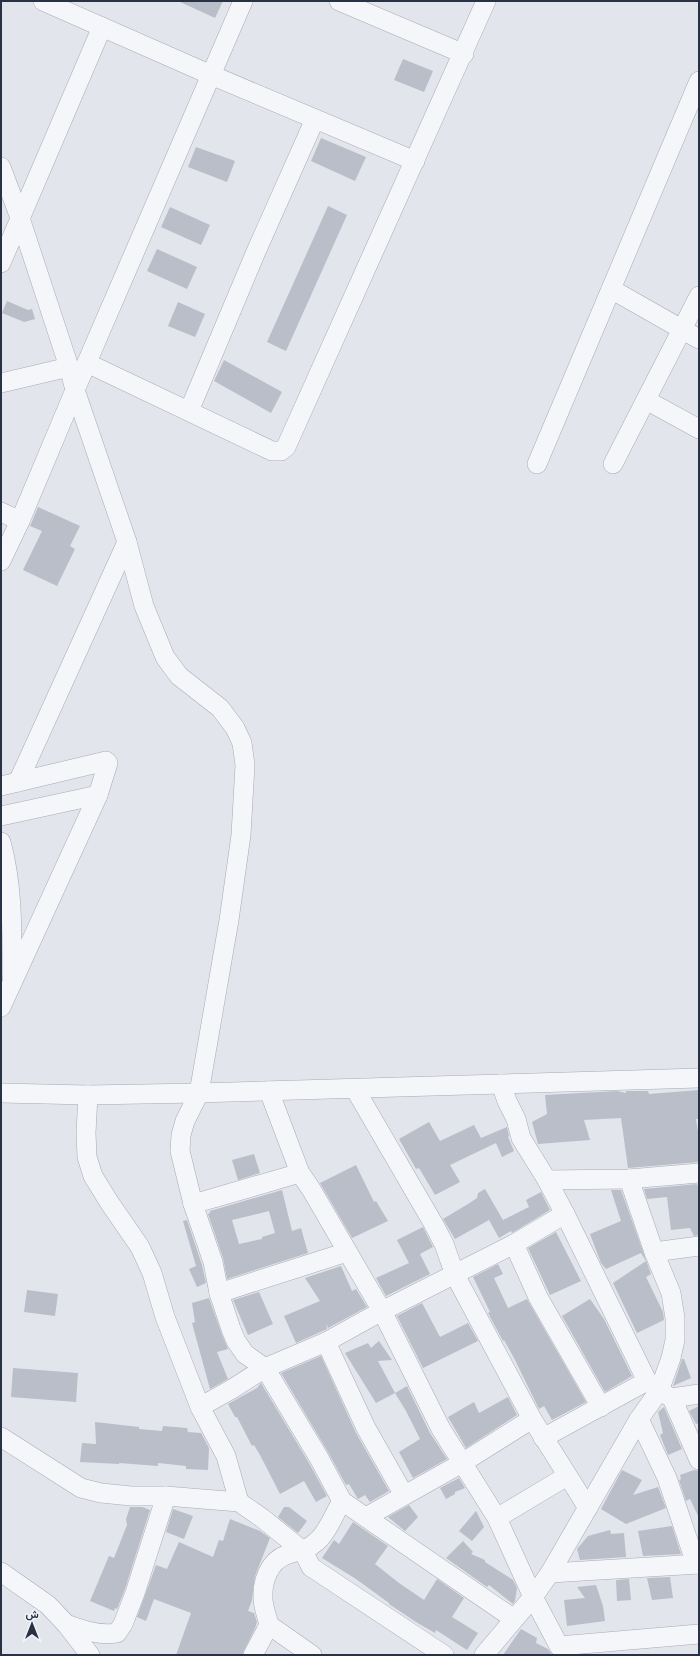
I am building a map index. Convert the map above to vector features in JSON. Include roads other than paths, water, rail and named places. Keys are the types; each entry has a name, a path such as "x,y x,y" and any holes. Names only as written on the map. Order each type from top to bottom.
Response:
{"street":[{"path":"43,1 210,75 415,162"},
{"path":"1,560 20,521 243,1"},
{"path":"339,1 464,54"},
{"path":"87,363 272,451 281,451 286,447 464,54 486,1"},
{"path":"1,263 102,27"},
{"path":"537,464 699,81"},
{"path":"189,411 315,119"},
{"path":"1,167 20,218 69,367 75,390 127,542 144,606 165,657 179,676 220,708 235,728 242,743 245,765 241,835 230,912 199,1093 184,1121 180,1143 180,1151 193,1204 213,1262 219,1293 236,1341 245,1354 265,1368 319,1458 342,1501 514,1619"},
{"path":"611,289 699,339"},
{"path":"613,464 699,296"},
{"path":"1,383 69,367"},
{"path":"646,400 699,428"},
{"path":"1,512 20,521"},
{"path":"10,784 127,542"},
{"path":"1,1007 98,795 108,765 106,761 10,784"},
{"path":"1,816 98,795"},
{"path":"1,842 10,883 12,918 12,982"},
{"path":"1,1093 88,1095 199,1093 699,1078"},
{"path":"501,1084 506,1101 516,1119 521,1138 547,1180 659,1390 699,1460"},
{"path":"354,1089 434,1224 444,1244 455,1275 532,1419 588,1508"},
{"path":"269,1091 300,1173 311,1189 382,1311 441,1429 497,1518 532,1597 562,1651 699,1634"},
{"path":"88,1095 86,1133 87,1157 93,1176 140,1247 152,1273 165,1317 200,1407 226,1456 239,1502"},
{"path":"193,1204 300,1173"},
{"path":"547,1180 629,1179 699,1173"},
{"path":"484,1655 550,1573 639,1419 659,1390 673,1352 675,1340 675,1318 671,1293 654,1252 629,1179"},
{"path":"200,1407 265,1368 326,1342 382,1311 514,1244 565,1214"},
{"path":"514,1244 538,1296 602,1407"},
{"path":"654,1252 699,1246"},
{"path":"219,1293 347,1252"},
{"path":"326,1342 366,1428 404,1495"},
{"path":"543,1438 602,1407 659,1390 699,1394"},
{"path":"366,1517 462,1463 532,1419"},
{"path":"550,1573 698,1564 667,1478 639,1419"},
{"path":"1,1437 81,1488 101,1493 123,1495 166,1496 239,1502 262,1518 303,1551 311,1566 444,1655"},
{"path":"497,1518 567,1476"},
{"path":"66,1624 88,1632 107,1635 117,1633 123,1624 135,1593 166,1496"},
{"path":"253,1655 269,1625 263,1599 264,1582 269,1570 285,1555 303,1551 317,1541 342,1501"},
{"path":"1,1572 48,1605 66,1624 90,1655"},
{"path":"269,1625 312,1655"}]}
